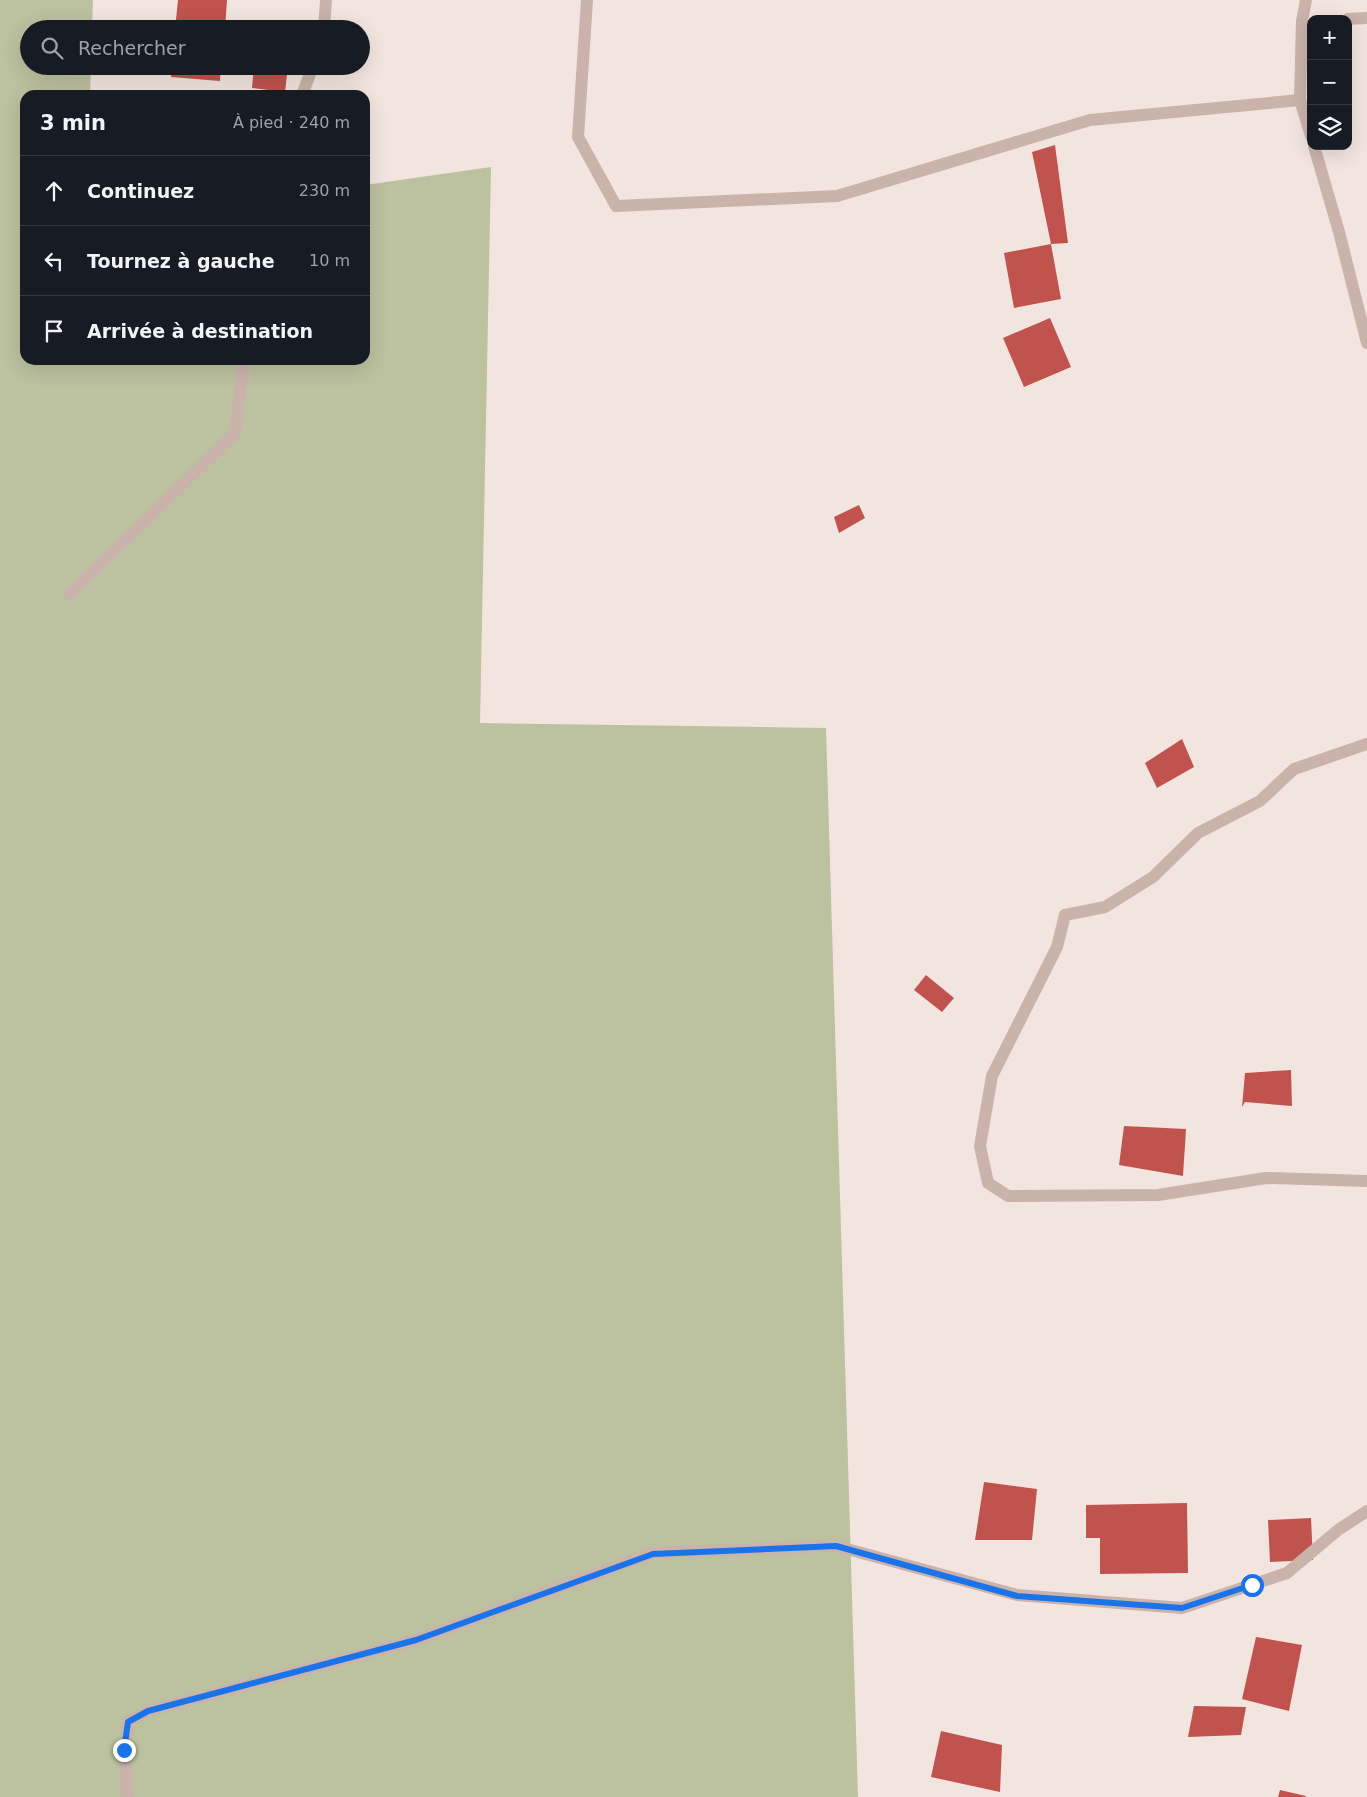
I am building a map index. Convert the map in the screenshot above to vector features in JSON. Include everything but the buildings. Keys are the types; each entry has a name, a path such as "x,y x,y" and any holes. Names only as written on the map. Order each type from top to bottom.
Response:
{"street":[{"path":"325,20 326,0"},
{"path":"587,0 578,137 616,206 837,196 1090,120 1300,100"},
{"path":"1306,0 1300,100 1307,123"},
{"path":"1352,19 1367,18"},
{"path":"304,90 310,75"},
{"path":"1315,150 1339,232 1367,343"},
{"path":"70,594 235,433 243,365"},
{"path":"1367,744 1294,769 1260,801 1198,833 1153,877 1105,907 1065,915 1057,947 992,1076 980,1146 988,1183 1008,1196 1158,1195 1266,1178 1367,1181"},
{"path":"127,1797 124,1750 128,1722 148,1711 416,1640 653,1554 836,1546 1017,1596 1182,1608 1287,1573 1338,1530 1367,1511"}],"green space":[{"path":"0,0 93,0 92,20 20,20 20,75 91,75 90,90 20,90 20,365 370,365 370,184 491,167 480,723 826,728 858,1797 0,1797"}],"route":[{"path":"124,1750 128,1722 148,1711 416,1640 582,1578 653,1554 836,1546 1017,1596 1182,1608 1252,1585"}]}
